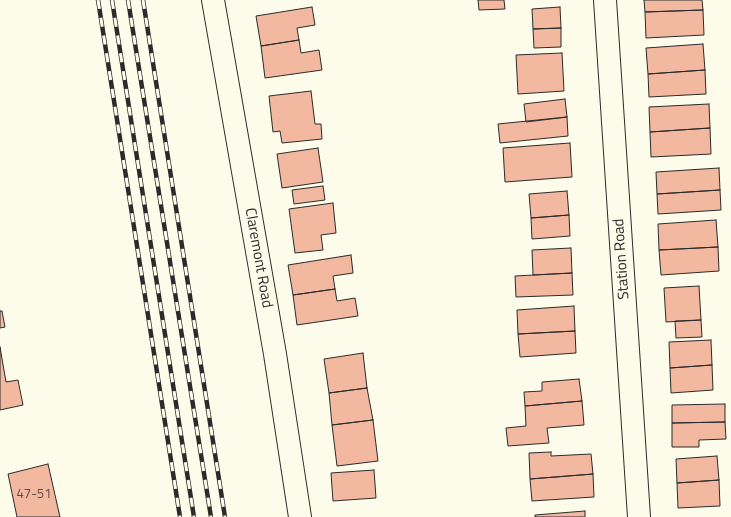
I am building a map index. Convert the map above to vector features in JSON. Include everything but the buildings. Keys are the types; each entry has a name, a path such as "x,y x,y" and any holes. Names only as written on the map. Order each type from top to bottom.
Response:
{"street":[{"name":"Claremont Road","path":"213,0 275,354 300,517"},
{"name":"Station Road","path":"605,0 639,517"}],"railway":[{"path":"98,0 180,517"},
{"path":"112,0 194,517"},
{"path":"128,0 211,517"},
{"path":"143,0 225,517"}]}
